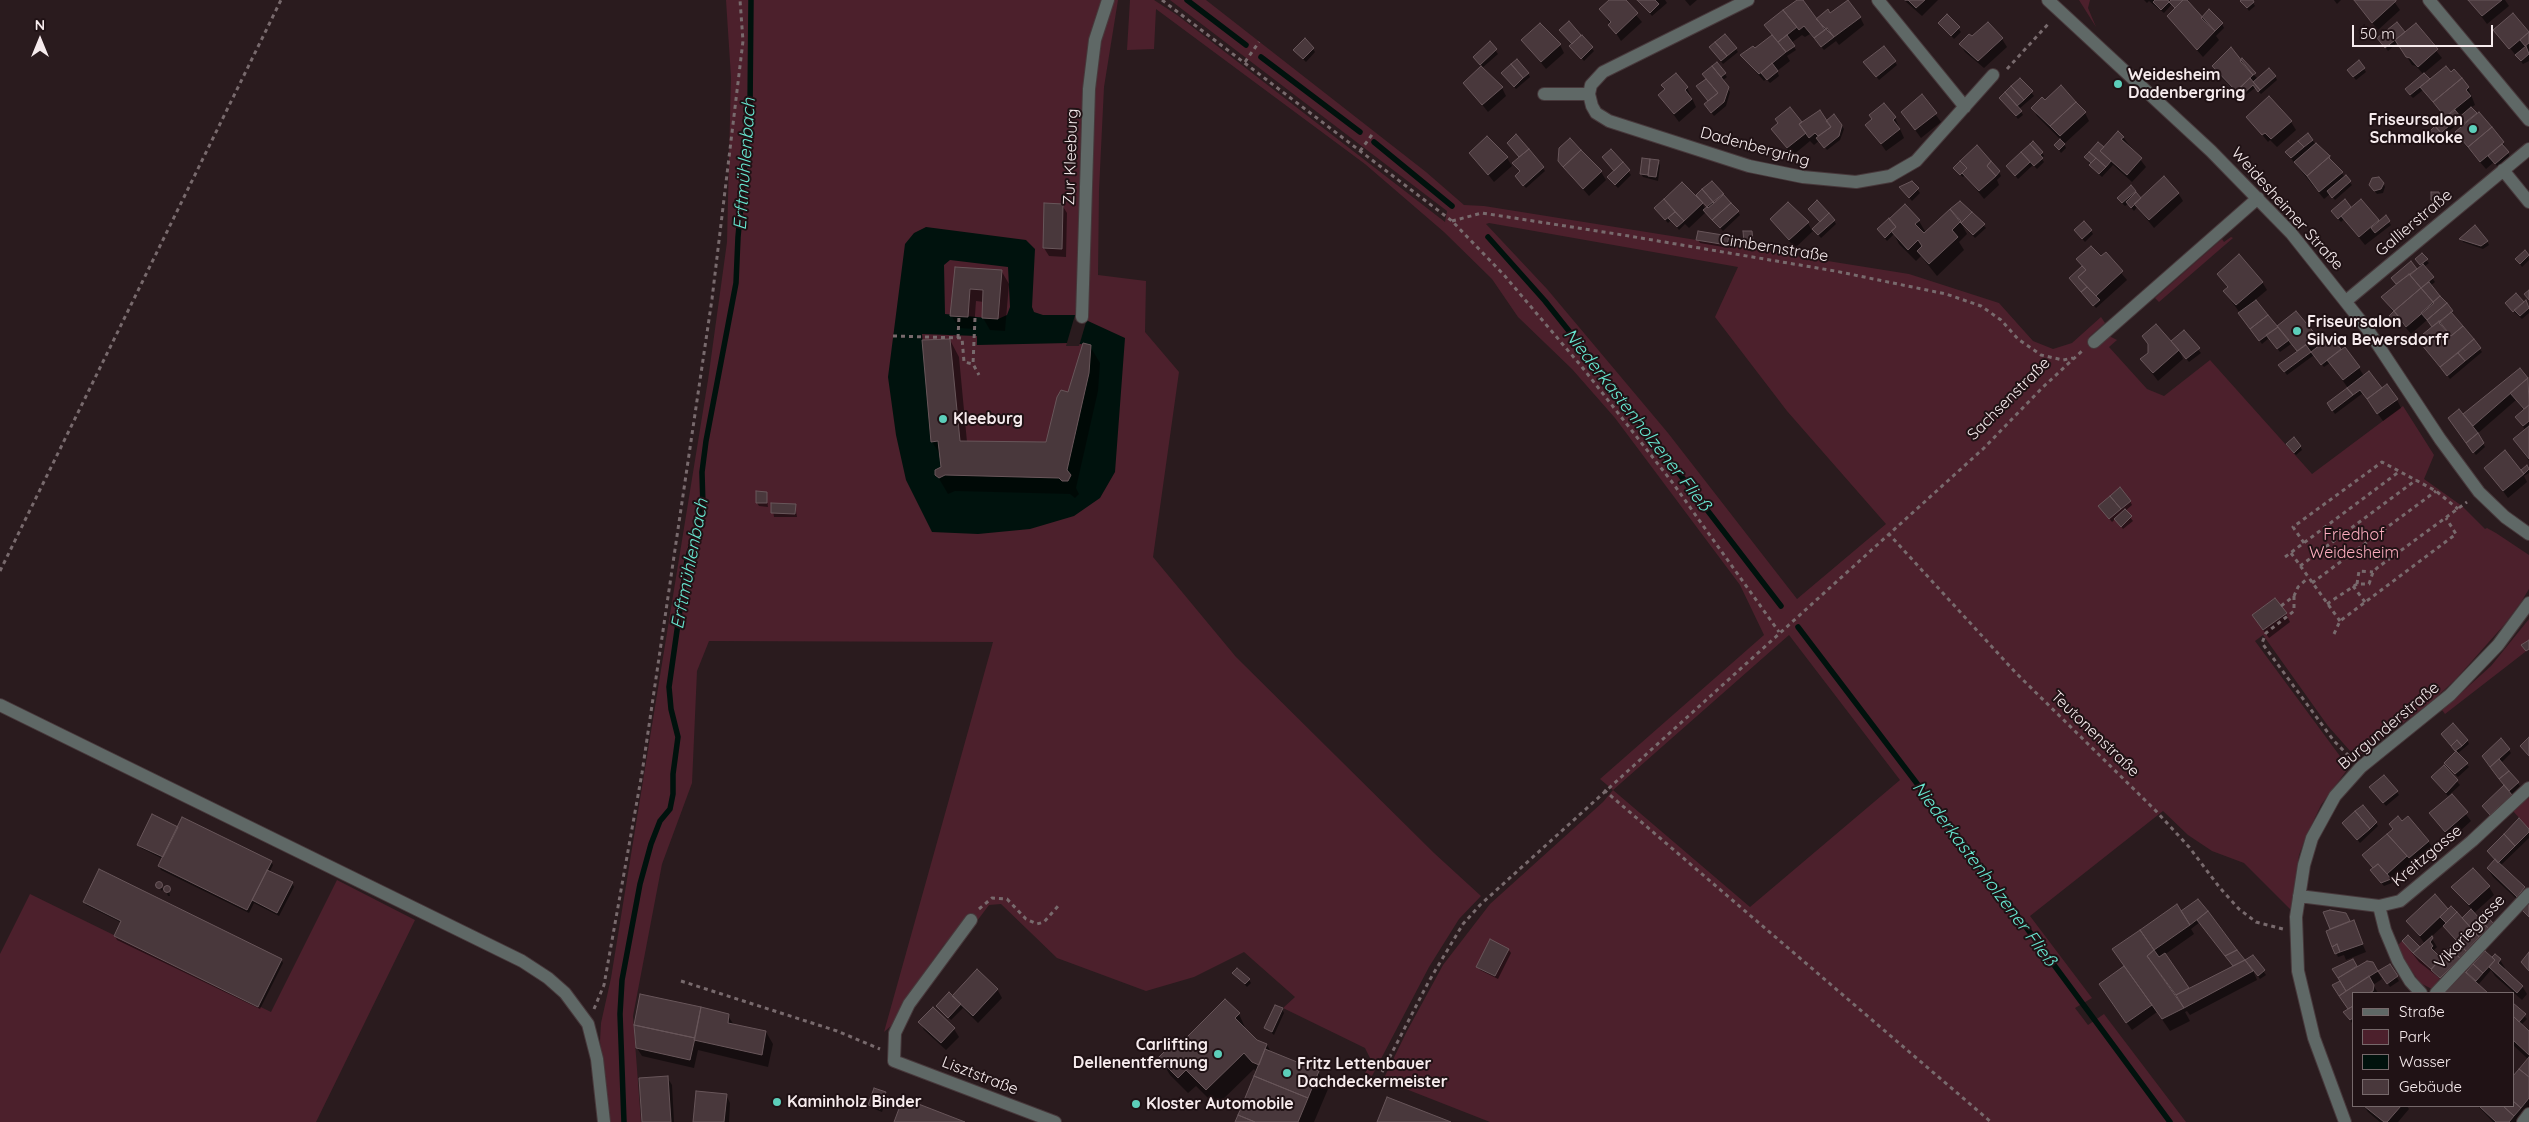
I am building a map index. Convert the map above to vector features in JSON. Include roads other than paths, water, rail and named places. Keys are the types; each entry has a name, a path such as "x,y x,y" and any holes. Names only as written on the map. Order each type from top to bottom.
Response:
{"street":[{"name":"Zur Kleeburg","path":"1082,317 1089,89 1095,40 1108,0"},
{"path":"1544,94 1589,94 1591,85 1603,72 1748,0"},
{"path":"1878,0 1965,107"},
{"name":"Weidesheimer Straße","path":"2048,0 2258,198 2291,233 2346,300 2386,356 2440,439 2479,492 2505,517 2529,534"},
{"path":"2429,0 2529,120"},
{"name":"Dadenbergring","path":"1589,94 1596,113 1609,121 1749,166 1832,181 1874,180 1906,168 1928,149 1993,75"},
{"name":"Gallierstraße","path":"2346,300 2529,149"},
{"path":"2503,170 2529,202"},
{"path":"2094,342 2258,198"},
{"name":"Burgunderstraße","path":"2345,1122 2322,1065 2307,1016 2298,971 2296,930 2298,896 2308,849 2318,824 2336,796 2361,767 2450,695 2498,645 2529,603"},
{"path":"0,705 522,961 548,978 565,993 588,1024 597,1059 604,1122"},
{"name":"Kreitzgasse","path":"2298,896 2379,906 2400,901 2472,841 2529,788"},
{"name":"Vikariegasse","path":"2437,992 2529,894"},
{"path":"2379,906 2385,930 2398,961 2420,992"},
{"name":"Lisztstraße","path":"971,920 909,1004 895,1033 894,1061 1055,1122"},
{"path":"2523,1122 2529,1114"}],"water":[{"path":"926,227 1026,240 1035,249 1032,307 1034,312 1043,315 1075,315 1125,338 1115,472 1100,498 1074,516 1030,529 978,534 932,532 906,480 896,435 888,377 905,244 914,233","holes":["950,260 1008,267 1010,307 1007,315 998,319 945,314 944,265","922,334 977,336 977,345 1069,343 1091,345 1089,373 1067,470 1071,475 1069,479 1065,481 1059,478 945,475 937,477 935,470 941,467 938,441 931,442"]}],"waterway":[{"name":"Erftmühlenbach","path":"624,1122 620,1014 622,980 640,884 651,844 660,821 670,809 673,794 673,774 678,737 671,709 669,687 687,560 703,508 702,472 706,441 736,283 738,237 750,109 751,0"},
{"name":"Niederkastenholzener Fließ","path":"1187,0 1246,45"},
{"name":"Niederkastenholzener Fließ","path":"1261,57 1360,132"},
{"name":"Niederkastenholzener Fließ","path":"1374,142 1452,206"},
{"name":"Niederkastenholzener Fließ","path":"1488,237 1545,301 1581,346 1781,606"},
{"name":"Niederkastenholzener Fließ","path":"1798,627 2023,923 2170,1122"}],"place":[{"name":"Weidesheim Dadenbergring","path":"2118,84"},
{"name":"Friseursalon Schmalkoke","path":"2473,129"},
{"name":"Friseursalon Silvia Bewersdorff","path":"2297,331"},
{"name":"Kleeburg","path":"943,419"},
{"name":"Carlifting Dellenentfernung","path":"1218,1054"},
{"name":"Fritz Lettenbauer Dachdeckermeister","path":"1287,1073"},
{"name":"Kaminholz Binder","path":"777,1102"},
{"name":"Kloster Automobile","path":"1136,1104"}],"park label":[{"name":"Friedhof Weidesheim","path":"2354,544"}]}
